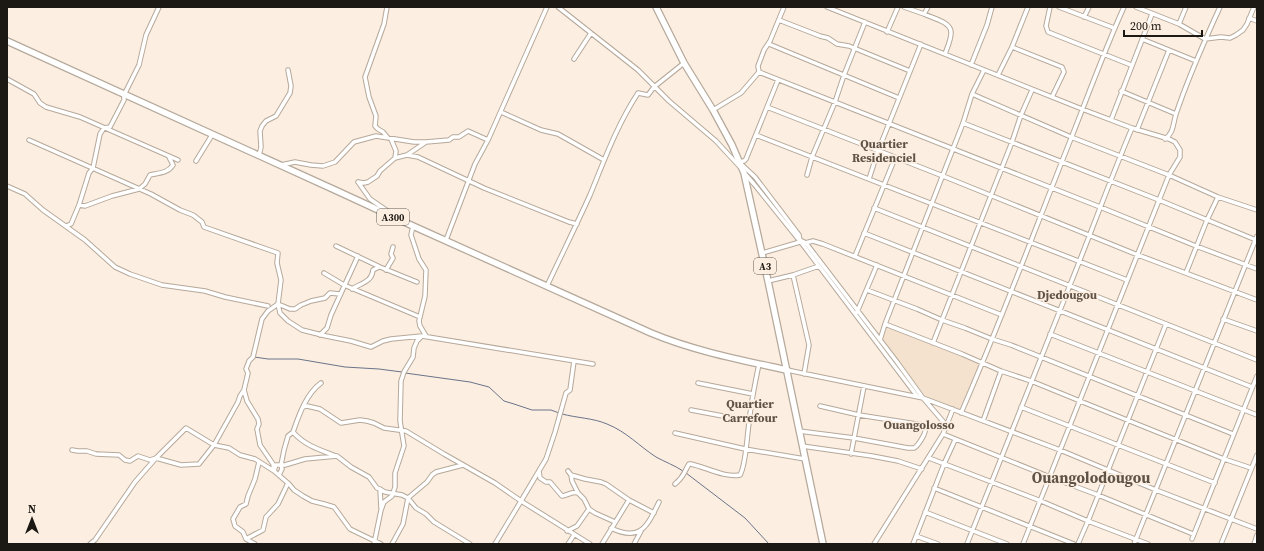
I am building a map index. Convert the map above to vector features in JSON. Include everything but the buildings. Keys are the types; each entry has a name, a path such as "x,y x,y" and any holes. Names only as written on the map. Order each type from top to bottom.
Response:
{"highway":[{"name":"A3","path":"656,7 684,63 713,110 732,145 743,171 762,253 823,544"},
{"name":"A300","path":"7,41 547,286 601,312 664,338 702,350 787,370"}],"street":[{"path":"66,226 71,224 79,205 89,173 93,168 100,134 104,128 110,127 124,100 124,95 139,65 146,35 159,7"},
{"path":"387,7 384,24 365,77 369,97 376,116 375,126 390,138 396,151 395,158"},
{"path":"446,240 475,164 488,140 547,7"},
{"path":"558,7 630,64 669,101 716,141 743,171 858,310 923,398 947,426"},
{"path":"759,72 758,66 764,50 769,44 784,7"},
{"path":"827,7 1032,90 1052,96 1137,130 1175,142 1180,150 1180,157 1169,175 1023,544"},
{"path":"887,32 898,7"},
{"path":"904,7 950,26 952,33 945,54"},
{"path":"924,14 928,7"},
{"path":"971,65 991,8 987,7"},
{"path":"998,75 1012,47 1028,7"},
{"path":"1050,7 1046,26 1048,32 1131,65"},
{"path":"1059,7 1114,28"},
{"path":"1084,17 1089,7"},
{"path":"961,413 983,364 1061,162 1114,28 1124,7"},
{"path":"1136,7 1179,24 1205,39 1221,37 1230,38 1243,30 1254,7"},
{"path":"1179,24 1186,7"},
{"path":"1165,139 1170,135 1176,114 1196,61 1220,7"},
{"path":"1111,120 1152,14"},
{"path":"1249,18 1257,21"},
{"path":"779,20 828,38 837,44 854,48 910,71"},
{"path":"806,175 865,22"},
{"path":"574,59 591,34"},
{"path":"1142,39 1196,61"},
{"path":"769,44 899,98"},
{"path":"869,179 878,151 920,44"},
{"path":"1012,47 1059,66 1064,70 1052,96"},
{"path":"1137,130 1168,50"},
{"path":"547,286 577,224 629,106 638,93 648,95 654,86 684,63"},
{"path":"259,156 261,147 260,131 262,126 276,116 290,93 291,86 288,70"},
{"path":"880,340 963,123 972,94 984,70"},
{"path":"759,72 1257,269"},
{"path":"713,110 741,93 759,72"},
{"path":"778,80 746,159 740,162 749,170 799,235 800,240 819,266 918,396"},
{"path":"8,81 34,94 40,103 46,107 80,118 178,160"},
{"path":"933,343 1032,90"},
{"path":"1121,91 1176,114"},
{"path":"972,94 1072,137 1169,175 1218,197 1257,210"},
{"path":"767,107 991,195 1138,255 1257,300"},
{"path":"500,112 542,130 558,134 604,160"},
{"path":"963,123 1256,239 1134,544"},
{"path":"967,544 1020,407 1070,286 1132,128"},
{"path":"280,165 296,162 323,166 335,162 354,142 376,136 414,142 426,142 449,140 453,137 459,137 468,131 488,140"},
{"path":"196,161 212,134"},
{"path":"756,135 1127,280"},
{"path":"29,140 193,215 202,222 204,227 278,253 277,263 281,280 278,304 280,313 288,321 302,330 371,347 390,339 424,336 593,364"},
{"path":"392,216 389,212 370,199 358,182 364,183 377,176 380,171 395,158 407,155 426,142"},
{"path":"407,155 418,157 468,181 577,224"},
{"path":"79,205 85,206 112,196 139,189 145,184 150,175 170,170 173,165 169,157"},
{"path":"855,256 894,158"},
{"path":"7,186 25,194 43,210 85,240 115,267 130,274 162,285 206,291 225,297 268,306"},
{"path":"1186,273 1196,246 1218,197"},
{"path":"874,208 1257,360"},
{"path":"413,226 411,235 419,259 426,272 425,296 419,321 424,336"},
{"path":"864,233 1252,387"},
{"path":"762,253 803,243 817,242 1002,315"},
{"path":"336,246 386,270 417,282"},
{"path":"386,270 393,258 391,254 392,247"},
{"path":"320,334 327,328 340,294 358,256"},
{"path":"856,314 877,265"},
{"path":"768,282 819,266"},
{"path":"352,289 366,282 373,270 380,267"},
{"path":"324,273 352,289 420,316"},
{"path":"793,275 809,345 804,374"},
{"path":"867,290 942,320 1011,345 1233,434"},
{"path":"278,304 295,310 301,305 325,298 330,293 340,294"},
{"path":"72,450 87,451 96,454 119,455 125,460 130,461 138,456 150,460 156,458 181,465 199,464 214,445 244,390 248,373 246,369 248,361 253,357 262,320 268,311 278,304"},
{"path":"1223,319 1257,331"},
{"path":"885,324 983,364 1080,400 1224,459 1251,468"},
{"path":"1078,544 1166,324"},
{"path":"1050,334 1257,415"},
{"path":"375,543 381,510 384,502 392,496 395,487 395,473 404,446 400,429 401,381 404,372 413,357 414,348 417,341 424,336"},
{"path":"495,544 546,459 566,392 570,390 574,361"},
{"path":"675,484 683,477 689,464 719,473 736,476 740,475 742,472 753,394 759,364"},
{"path":"787,370 918,396 1060,450 1108,471 1257,529"},
{"path":"983,421 1001,371"},
{"path":"1192,539 1257,376"},
{"path":"279,475 282,469 281,465 288,436 293,432 302,407 320,383"},
{"path":"698,383 753,394"},
{"path":"851,454 864,386"},
{"path":"244,390 247,401 258,419 257,429 260,445 273,464 274,470"},
{"path":"302,407 307,406 320,409 342,423 360,420 374,423 384,428 400,429 412,433 417,438 495,483 567,531 590,544"},
{"path":"799,431 914,448 922,439 925,430 923,425 859,415 820,406"},
{"path":"1020,407 1214,483"},
{"path":"874,544 929,458 947,426 953,409"},
{"path":"691,410 749,421"},
{"path":"90,544 96,540 136,482 156,458 186,428 214,445 229,448 240,455 259,462 274,470 294,490 312,501 334,508 350,529 375,543 381,544"},
{"path":"293,432 308,445 337,456 351,467 369,477 380,489 385,492 402,495 408,498 416,508 426,514 434,522 470,544"},
{"path":"675,433 745,449 805,458"},
{"path":"943,434 1194,534"},
{"path":"913,544 934,488 955,440"},
{"path":"802,446 872,456 898,461 922,469"},
{"path":"274,470 276,465 285,465 305,459 337,456"},
{"path":"929,458 1041,501 1088,522 1148,544"},
{"path":"1221,544 1251,468 1257,458"},
{"path":"255,544 246,539 243,532 235,526 233,519 240,507 246,504 255,479 259,462"},
{"path":"392,544 402,528 408,498 427,482 436,472 463,465"},
{"path":"568,470 578,493 584,499 589,509 615,522"},
{"path":"539,472 540,478 546,482 550,482 562,496 569,493 578,493"},
{"path":"571,475 601,482 629,500 654,513"},
{"path":"246,539 263,530 266,517 278,504 288,483"},
{"path":"934,488 1074,544"},
{"path":"380,489 381,510"},
{"path":"602,544 629,500"},
{"path":"634,544 654,513 659,502"},
{"path":"567,531 577,526 589,509"},
{"path":"925,512 1007,544"},
{"path":"611,528 625,534 634,534 642,530"},
{"path":"568,544 574,535"},
{"path":"1254,544 1257,535"},
{"path":"916,536 938,544"}],"shaded area":[{"path":"886,327 980,364 960,411 926,397 883,339"}],"waterway":[{"path":"254,357 268,359 298,359 345,367 402,372"},
{"path":"405,373 470,382 489,387 504,401 532,410 551,410 559,413"},
{"path":"562,414 596,420 614,427 656,457 683,471"},
{"path":"686,473 745,518 769,544"}],"district":[{"name":"Quartier Residenciel","path":"884,151"},
{"name":"Djedougou","path":"1067,295"},
{"name":"Quartier Carrefour","path":"750,411"},
{"name":"Ouangolosso","path":"919,425"},
{"name":"Ouangolodougou","path":"1091,478"}]}
